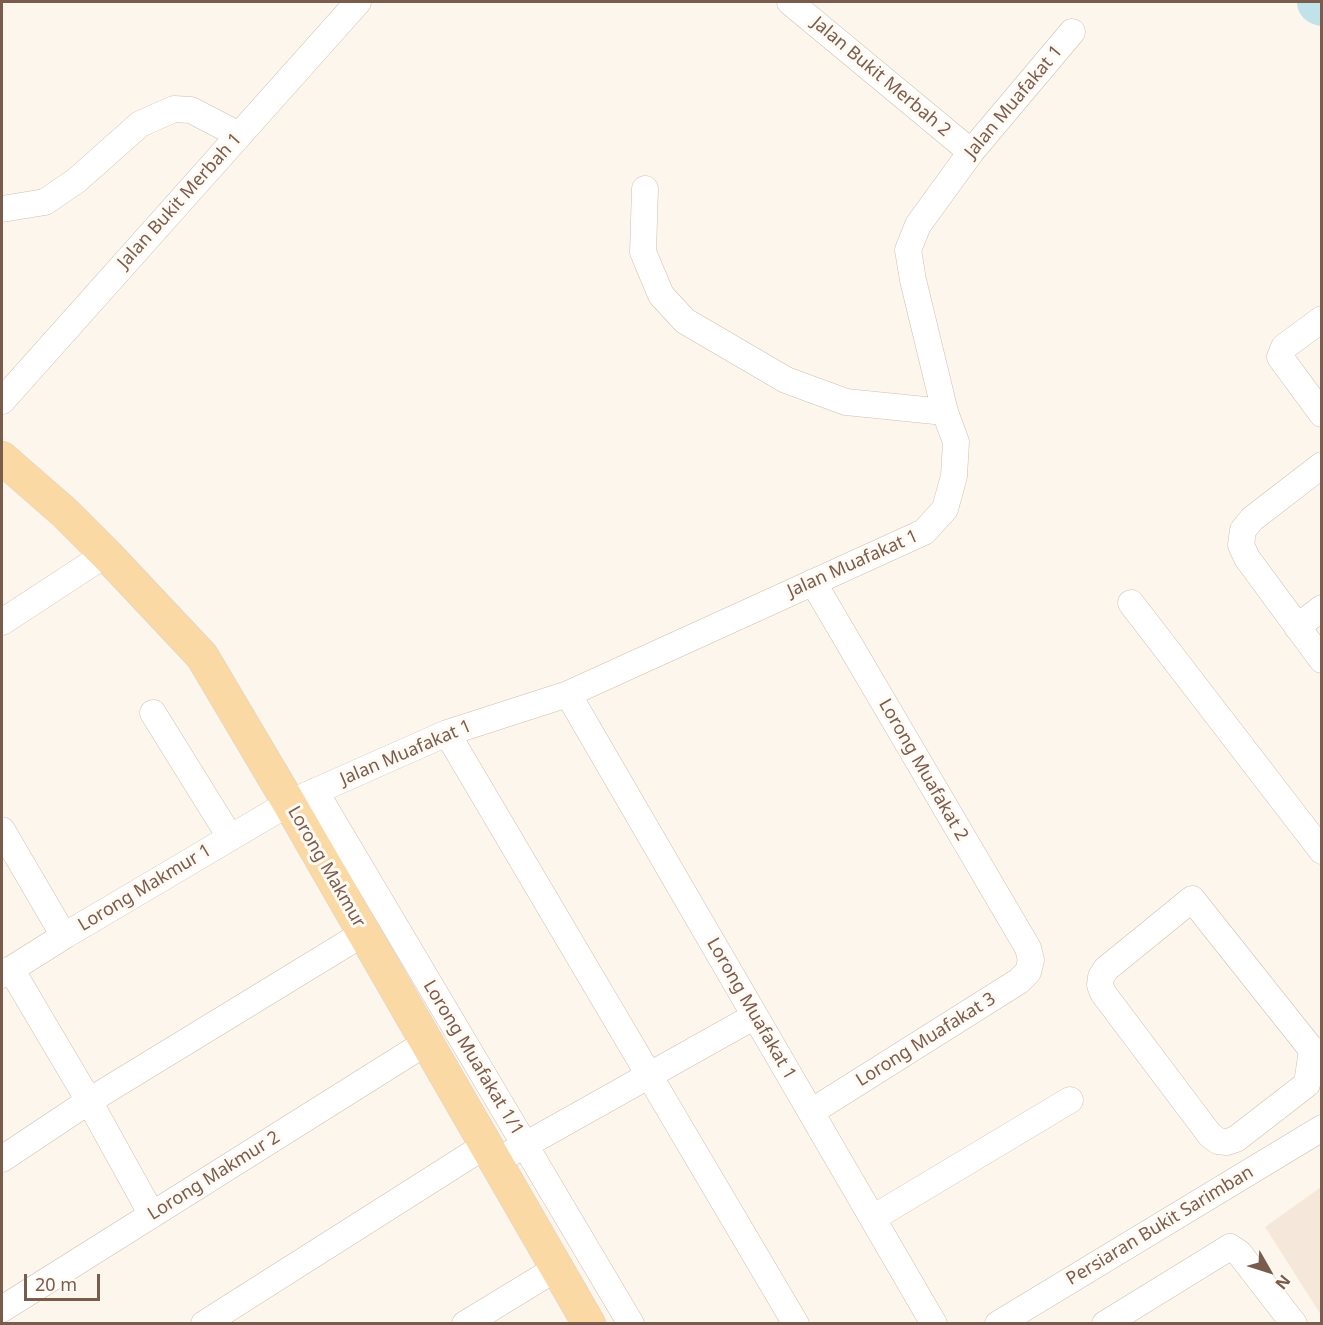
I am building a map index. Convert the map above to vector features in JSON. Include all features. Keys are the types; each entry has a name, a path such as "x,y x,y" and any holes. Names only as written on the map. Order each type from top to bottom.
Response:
{"main road":[{"name":"Lorong Makmur","path":"2,458 65,513 202,656 302,797 364,933 589,1323"}],"street":[{"name":"Jalan Bukit Merbah 1","path":"2,401 358,2"},
{"name":"Jalan Bukit Merbah 2","path":"790,2 971,152"},
{"name":"Jalan Muafakat 1","path":"302,797 447,733 568,694 924,532 945,509 954,476 956,442 945,412 908,250 918,225 971,152 1072,32"},
{"path":"2,209 45,202 77,180 140,124 174,109 191,110 239,135"},
{"path":"645,189 643,252 661,295 685,321 786,380 846,402 945,412"},
{"path":"1322,320 1284,346 1280,357 1322,414"},
{"path":"1322,465 1252,519 1243,530 1241,545 1247,558 1322,660"},
{"path":"2,622 106,554"},
{"name":"Lorong Muafakat 2","path":"813,582 1028,948 1031,960"},
{"path":"1131,603 1322,851"},
{"path":"1297,627 1322,608"},
{"name":"Lorong Muafakat 1","path":"568,694 934,1323"},
{"path":"153,713 230,837"},
{"path":"447,733 796,1323"},
{"name":"Lorong Makmur 1","path":"6,972 230,837 302,797"},
{"name":"Lorong Muafakat 1/1","path":"302,797 524,1146 631,1323"},
{"path":"2,830 64,936"},
{"path":"1192,899 1317,1051 1307,1084 1236,1139 1227,1142 1218,1141 1210,1135 1103,993 1100,985 1101,977 1106,969 1192,899"},
{"path":"2,1159 89,1101 364,933"},
{"name":"Lorong Muafakat 3","path":"811,1112 1019,981 1028,972 1031,960"},
{"path":"6,972 89,1101 152,1215"},
{"path":"204,1323 491,1153 524,1146 755,1016"},
{"name":"Lorong Makmur 2","path":"2,1309 427,1042"},
{"path":"873,1218 1070,1100"},
{"name":"Persiaran Bukit Sarimban","path":"998,1323 1322,1128"},
{"path":"1105,1323 1230,1247 1239,1252 1294,1323"},
{"path":"465,1323 557,1268"}],"shaded area":[{"path":"1321,1187 1321,1315 1265,1227"}]}
